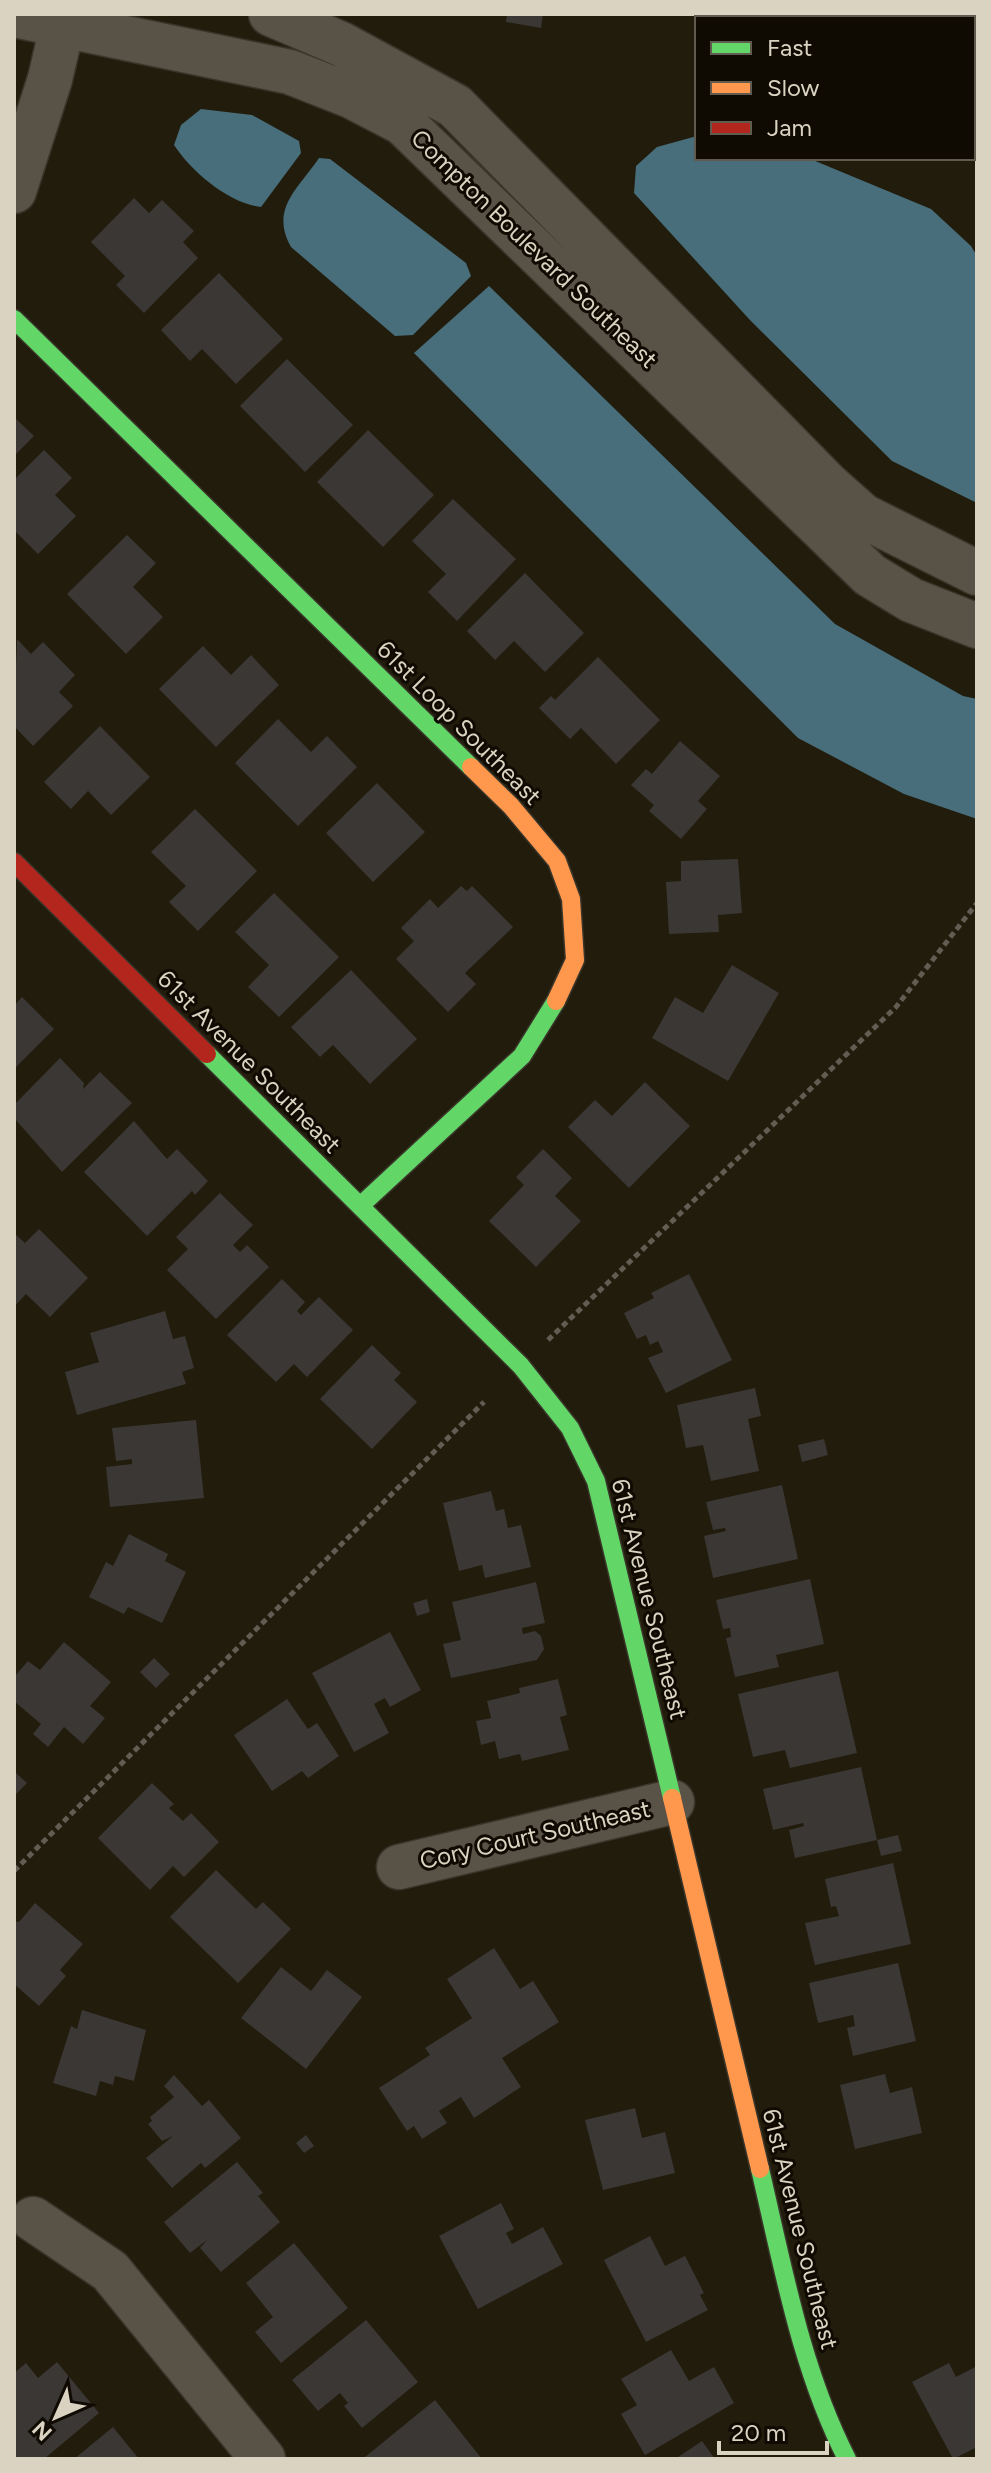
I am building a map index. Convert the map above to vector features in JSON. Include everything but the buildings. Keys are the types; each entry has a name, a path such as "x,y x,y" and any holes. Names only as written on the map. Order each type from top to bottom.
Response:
{"street":[{"name":"Compton Boulevard Southeast","path":"271,14 341,44 455,106 827,484 863,516 977,573"},
{"name":"Compton Boulevard Southeast","path":"14,15 64,20 290,72 351,96 403,123 870,575 911,600 977,626"},
{"path":"14,191 50,79 64,20"},
{"name":"61st Loop Southeast","path":"14,319 511,806 557,861 571,899 575,960 554,1005 522,1056 360,1206"},
{"name":"61st Avenue Southeast","path":"14,862 521,1366 570,1428 596,1481 798,2330 823,2412 847,2459"},
{"name":"Cory Court Southeast","path":"399,1867 672,1802"},
{"path":"33,2219 110,2271 263,2459"}],"path":[{"path":"544,1343 896,1007 977,903"},
{"path":"14,1871 484,1402"}],"water":[{"path":"201,109 252,115 299,141 301,153 261,207 236,199 212,185 174,145 181,125"},
{"path":"695,137 695,160 813,160 931,209 971,246 977,256 977,503 892,461 749,319 634,193 636,166 657,147"},
{"path":"319,158 330,159 466,263 471,276 413,335 395,336 291,247 283,222 285,211 295,190"},
{"path":"489,286 835,624 963,696 977,699 977,819 904,794 798,738 414,353"}],"traffic: fast":[{"path":"14,319 471,767"},
{"path":"360,1206 522,1056 556,1001"},
{"path":"207,1054 521,1366 570,1428 596,1481 672,1798"},
{"path":"760,2169 805,2354 847,2459"}],"traffic: slow":[{"path":"471,767 511,806 557,861 571,899 575,960 556,1001"},
{"path":"672,1798 760,2169"}],"traffic: jam":[{"path":"14,862 207,1054"}]}
